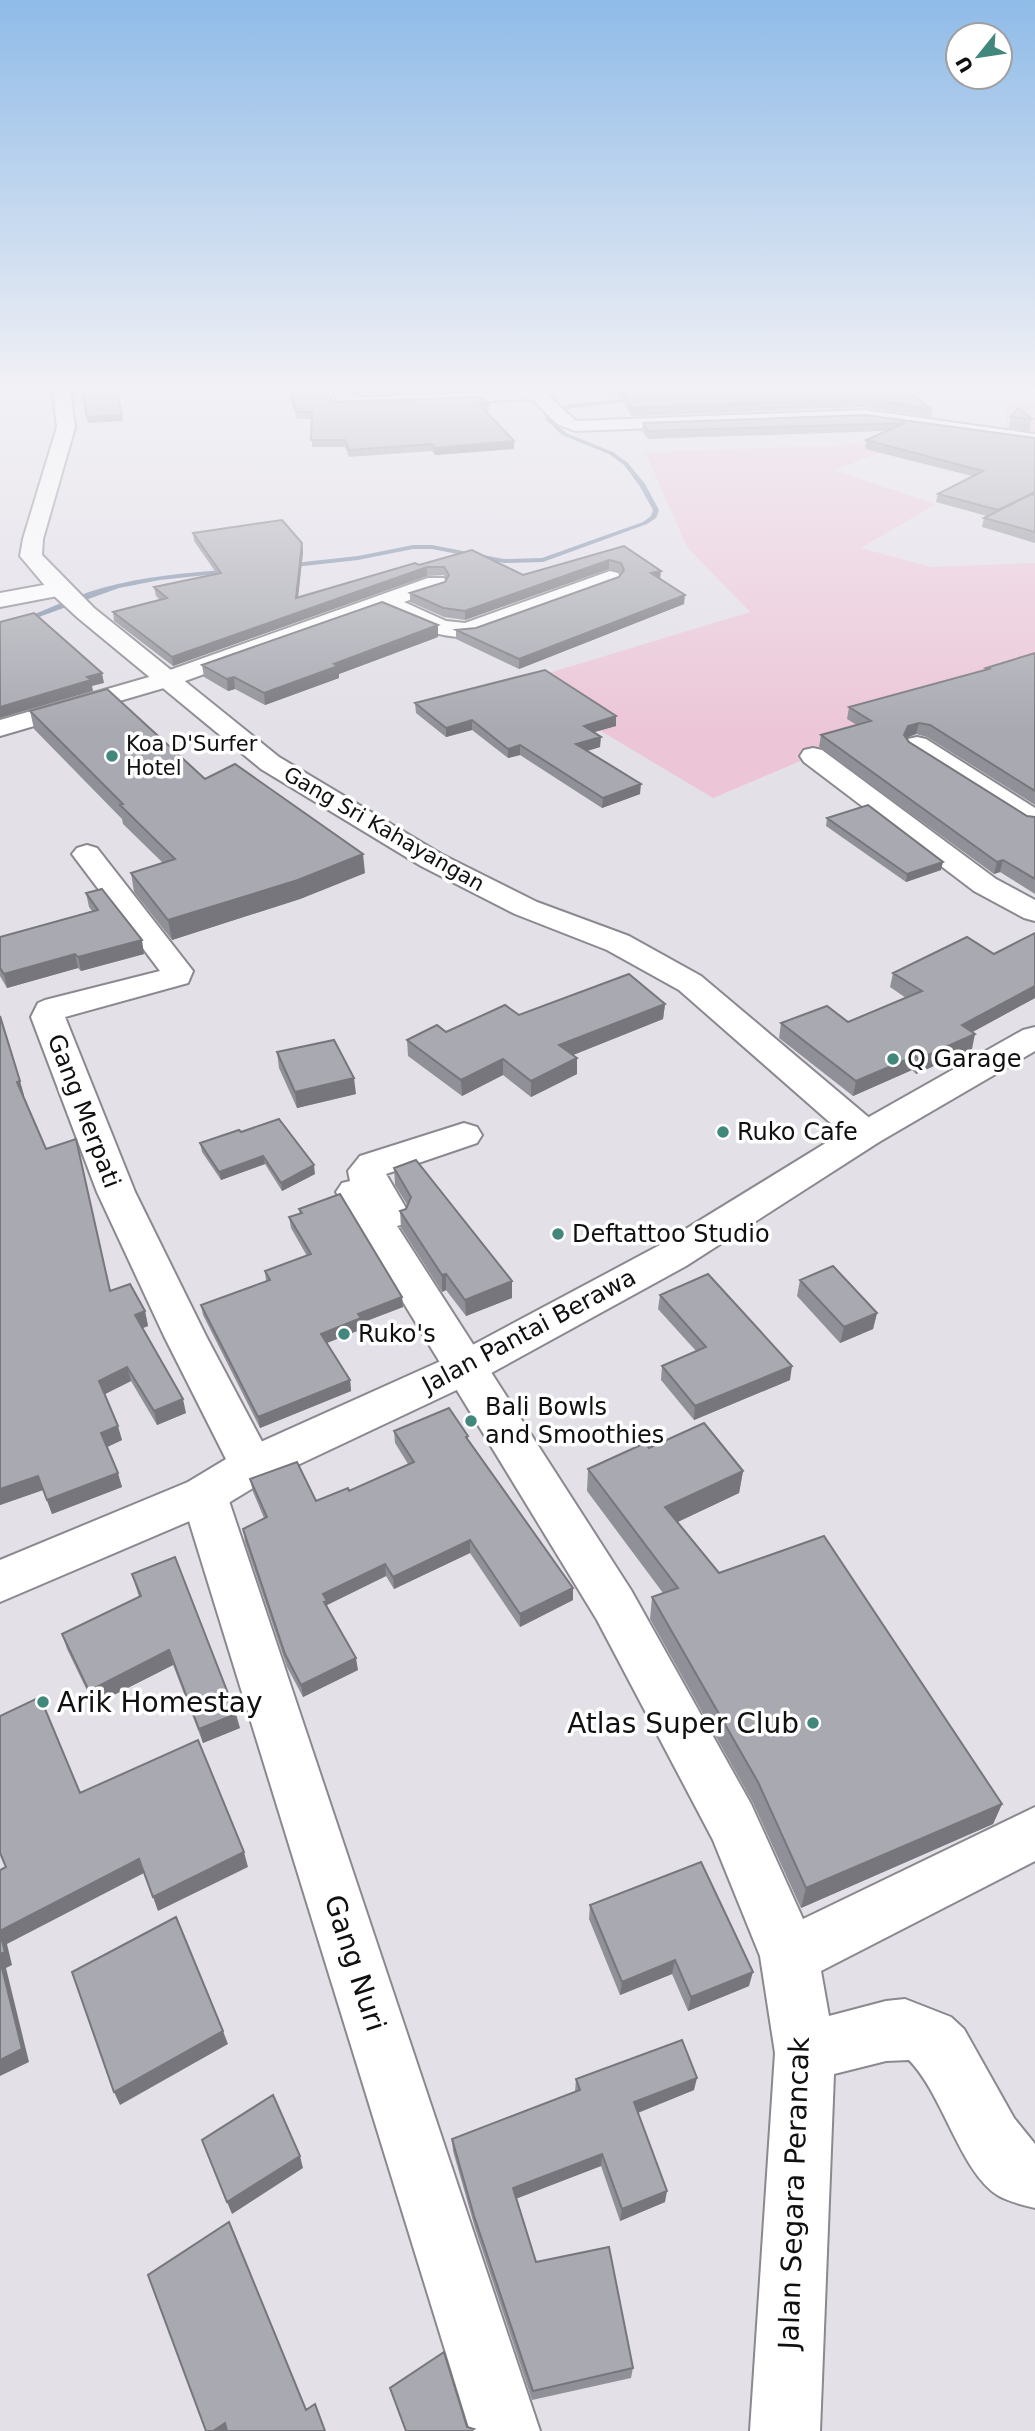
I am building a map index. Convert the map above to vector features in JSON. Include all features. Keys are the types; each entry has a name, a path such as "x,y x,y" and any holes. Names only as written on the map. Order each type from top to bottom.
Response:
{"street":[{"name":"Gang Sri Kahayangan","path":"43,504 31,556 60,589 165,680 270,763 431,860 526,908 618,943 690,983 866,1134"},
{"path":"383,601 432,624 458,631 610,578"},
{"path":"0,728 165,680 436,583"},
{"path":"0,600 60,589"},
{"path":"917,745 1035,820"},
{"path":"813,756 985,885 1035,912"},
{"name":"Gang Merpati","path":"87,854 177,971 177,976 57,1007 50,1010 48,1017 116,1192 185,1336 252,1466"},
{"name":"Jalan Pantai Berawa","path":"0,1582 204,1495 252,1466 475,1363 672,1256 866,1134 1035,1037"},
{"path":"464,1135 373,1164 367,1171 367,1178 475,1363"},
{"path":"355,1192 475,1363"},
{"name":"Jalan Segara Perancak","path":"475,1363 620,1617 732,1822 768,1901 789,1956 805,2053 785,2431"},
{"name":"Gang Nuri","path":"204,1495 505,2431"},
{"path":"789,1956 1035,1833"},
{"path":"805,2053 903,2028 931,2038 951,2063 995,2148 1011,2166 1035,2176"}],"shaded area":[{"path":"668,504 935,504 861,548 931,567 1035,563 1035,662 713,798 519,682 750,612 687,547"}],"building":[{"path":"977,504 1009,504 998,510"},
{"path":"1011,504 1035,504 1035,532 984,518"},
{"path":"282,520 302,543 296,598 415,563 419,565 472,550 523,575 624,546 661,571 651,573 685,595 519,659 456,630 476,628 619,577 624,570 621,563 609,560 465,611 443,608 410,593 445,582 449,575 444,567 427,567 172,657 113,612 167,598 154,587 221,573 193,533"},
{"path":"382,602 438,625 264,693 234,677 227,679 202,665"},
{"path":"34,613 102,673 87,677 91,680 0,707 0,622"},
{"path":"1035,653 1035,791 930,725 919,723 908,726 904,735 909,742 1027,816 1035,817 1035,879 1003,860 997,862 821,735 871,721 849,707 989,669 986,668"},
{"path":"545,670 616,716 584,726 601,737 576,744 641,784 603,798 520,745 508,749 472,720 446,728 415,703"},
{"path":"107,689 205,779 235,764 363,854 298,880 168,920 131,873 175,859 30,711"},
{"path":"868,805 943,862 907,874 827,818"},
{"path":"102,889 142,940 78,957 75,954 4,974 0,968 0,937 98,910 86,893"},
{"path":"1035,933 1035,986 962,1025 975,1034 919,1059 915,1056 856,1081 781,1023 827,1006 848,1022 922,991 893,973 967,937 994,954"},
{"path":"629,974 665,1004 559,1045 577,1058 531,1081 503,1059 461,1080 407,1040 437,1025 446,1032 505,1005 519,1015"},
{"path":"0,1016 20,1081 17,1082 46,1149 76,1139 110,1291 130,1284 145,1311 135,1315 183,1399 154,1411 127,1367 99,1381 118,1426 101,1433 118,1473 47,1500 38,1476 0,1489"},
{"path":"334,1040 354,1078 295,1092 277,1052"},
{"path":"279,1119 314,1165 281,1183 263,1156 219,1172 200,1143 239,1130 241,1132"},
{"path":"416,1160 512,1281 465,1300 446,1274 442,1275 400,1211 406,1209 411,1197 394,1168"},
{"path":"340,1194 402,1297 358,1314 361,1318 321,1334 350,1380 258,1417 201,1305 270,1280 265,1271 311,1254 289,1217 302,1213 299,1209"},
{"path":"833,1266 877,1313 844,1327 800,1280"},
{"path":"708,1274 792,1366 695,1406 662,1366 706,1347 660,1295"},
{"path":"449,1408 468,1436 466,1437 573,1588 520,1614 470,1540 393,1577 385,1564 323,1594 327,1601 324,1602 356,1658 301,1685 285,1654 243,1529 267,1517 250,1479 297,1462 316,1501 348,1488 349,1491 414,1462 394,1431"},
{"name":"Atlas Super Club","path":"704,1423 743,1471 665,1507 719,1573 824,1536 1002,1804 806,1888 758,1782 652,1597 678,1588 588,1469 645,1443 649,1448"},
{"path":"175,1557 236,1714 199,1729 169,1650 89,1691 62,1634 141,1596 132,1574"},
{"path":"40,1697 80,1793 198,1740 244,1852 153,1897 139,1859 0,1931 0,1870 6,1867 0,1853 0,1716"},
{"path":"701,1862 753,1972 691,1997 675,1960 622,1982 590,1905"},
{"path":"176,1917 223,2031 114,2092 72,1972"},
{"path":"0,1933 5,1952 0,1954"},
{"path":"0,1960 22,2049 0,2060"},
{"path":"682,2040 697,2078 634,2102 667,2191 622,2209 602,2154 513,2188 536,2262 609,2247 633,2368 533,2391 474,2216 452,2139 580,2090 576,2079"},
{"path":"273,2095 300,2156 227,2202 202,2140"},
{"path":"229,2222 306,2410 315,2404 325,2431 227,2431 225,2423 213,2431 206,2431 148,2275"},
{"path":"444,2352 467,2427 474,2429 406,2431 390,2388"}],"waterway":[{"path":"285,566 358,558 413,547 432,547 504,561 543,560 645,523 654,517 656,510 653,504"},
{"path":"0,629 118,586 160,578 232,571"}],"place":[{"name":"Koa D'Surfer Hotel","path":"112,756"},
{"name":"Q Garage","path":"893,1059"},
{"name":"Ruko Cafe","path":"723,1132"},
{"name":"Deftattoo Studio","path":"558,1234"},
{"name":"Ruko's","path":"344,1334"},
{"name":"Bali Bowls and Smoothies","path":"471,1421"},
{"name":"Arik Homestay","path":"43,1702"},
{"name":"Atlas Super Club","path":"813,1723"}]}
